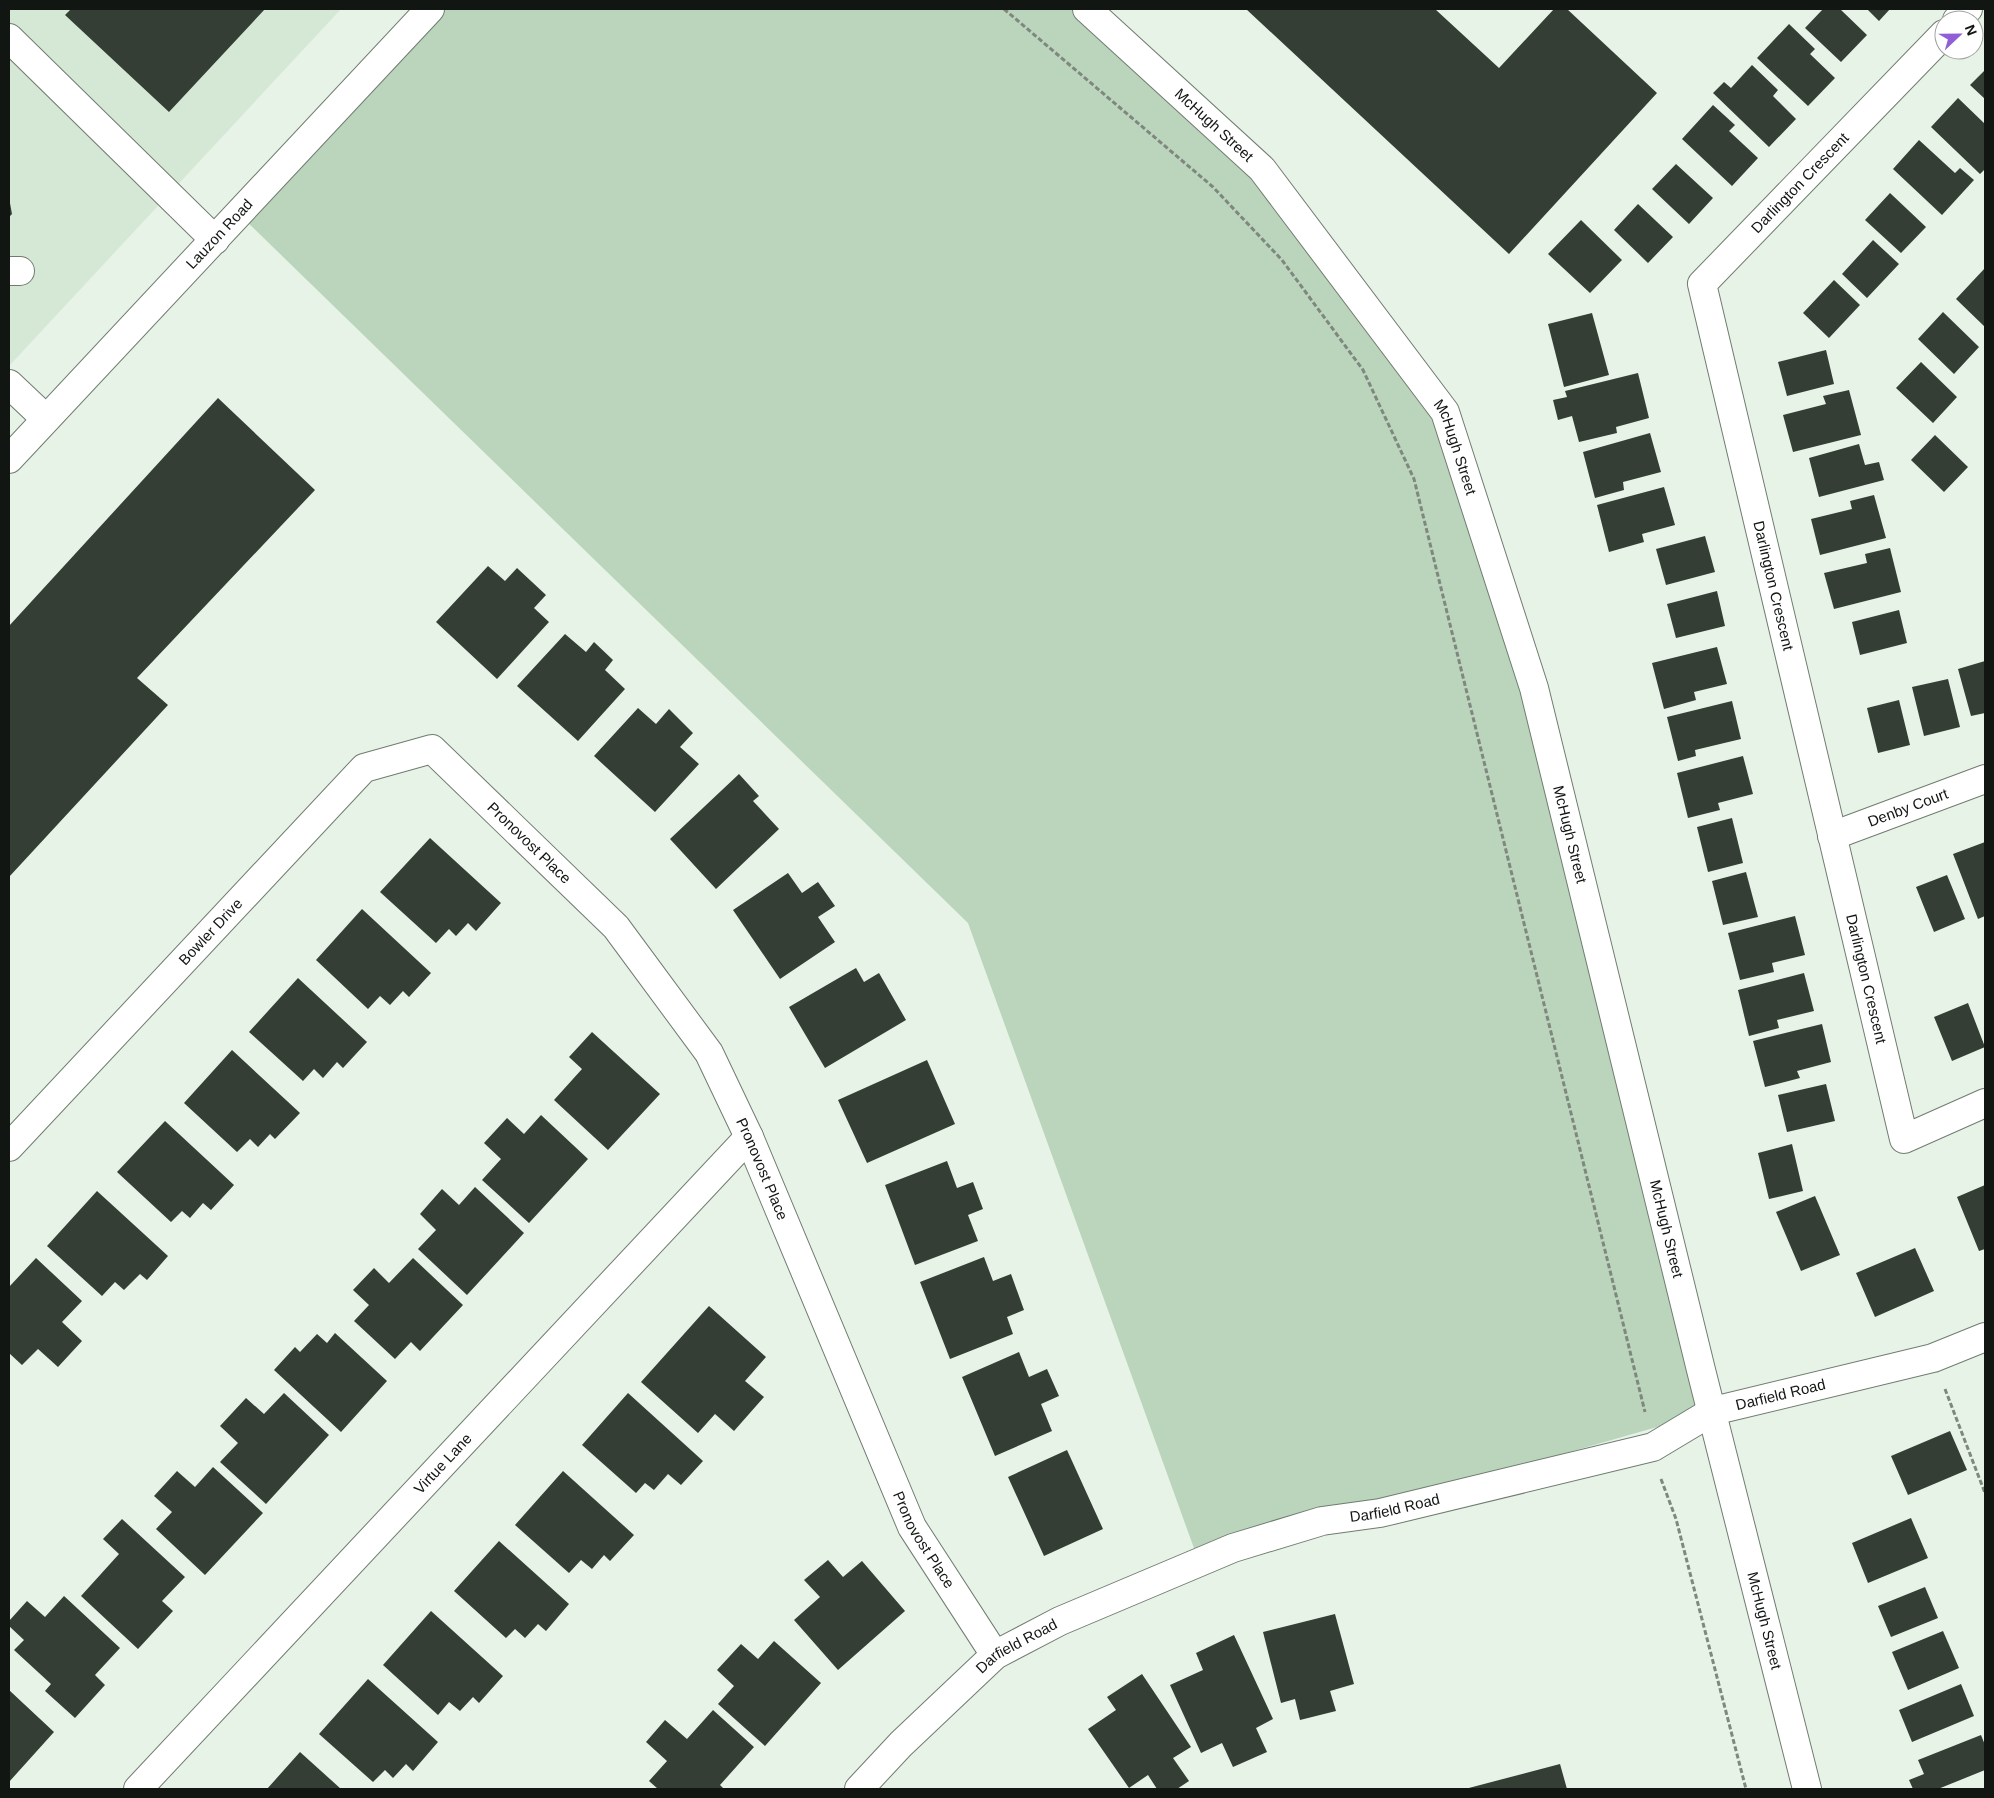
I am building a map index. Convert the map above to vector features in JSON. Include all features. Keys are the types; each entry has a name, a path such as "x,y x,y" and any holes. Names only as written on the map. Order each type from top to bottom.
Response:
{"street":[{"name":"Lauzon Road","path":"9,459 430,9"},
{"name":"McHugh Street","path":"1087,9 1262,169 1445,412 1534,688 1808,1789"},
{"path":"9,38 215,240"},
{"name":"Darlington Crescent","path":"1934,44 1702,284 1904,1139 1985,1103"},
{"path":"9,384 46,419"},
{"name":"Pronovost Place","path":"432,749 616,927 709,1053 749,1137 912,1527 995,1655"},
{"name":"Bowler Drive","path":"9,1147 364,768 432,749"},
{"name":"Denby Court","path":"1832,836 1985,779"},
{"name":"Virtue Lane","path":"138,1789 749,1137"},
{"name":"Darfield Road","path":"859,1789 901,1744 995,1655 1060,1621 1232,1548 1322,1521 1380,1514 1654,1447 1713,1411 1933,1358 1985,1337"}],"path":[{"path":"1004,9 1213,188 1282,260 1363,370 1414,479 1639,1389"},
{"path":"1933,1358 1985,1493"},
{"path":"1663,1487 1676,1519 1746,1789"}],"shaded area":[{"path":"9,9 341,9 9,366"},
{"path":"428,9 1087,9 1262,169 1445,412 1534,688 1713,1411 1233,1548 1199,1562 968,923 239,214"}],"building":[{"path":"71,9 265,9 169,112 65,15"},
{"path":"1246,9 1435,9 1499,68 1554,9 1567,9 1657,93 1509,254"},
{"path":"1823,9 1840,9 1867,35 1841,62 1805,28"},
{"path":"1867,9 1890,9 1879,21"},
{"path":"1789,24 1815,49 1810,54 1835,78 1808,106 1757,58"},
{"path":"1752,65 1778,90 1773,96 1796,119 1769,147 1713,93 1724,82 1731,88"},
{"path":"1985,70 1985,99 1970,85"},
{"path":"1958,98 1985,124 1985,169 1980,174 1931,127"},
{"path":"1713,105 1735,125 1729,131 1758,158 1732,186 1682,139"},
{"path":"1919,140 1955,173 1960,168 1974,180 1942,215 1893,169"},
{"path":"1676,164 1713,198 1689,224 1652,189"},
{"path":"1890,193 1926,227 1901,253 1865,220"},
{"path":"9,198 12,214 9,217"},
{"path":"1638,204 1673,237 1648,263 1614,230"},
{"path":"1581,220 1622,260 1590,293 1548,254"},
{"path":"1873,240 1899,264 1867,298 1842,274"},
{"path":"1985,268 1985,327 1956,299"},
{"path":"1834,280 1860,305 1829,338 1803,313"},
{"path":"1943,312 1979,347 1954,374 1918,339"},
{"path":"1592,313 1609,375 1564,387 1548,324"},
{"path":"1826,350 1834,384 1787,396 1778,362"},
{"path":"1921,362 1957,397 1933,423 1896,388"},
{"path":"1638,373 1649,418 1616,427 1617,433 1579,442 1572,416 1558,420 1553,400 1567,397 1565,391"},
{"path":"1849,390 1861,435 1793,452 1783,415 1826,404 1823,396"},
{"path":"218,398 315,490 137,678 168,705 9,877 9,626"},
{"path":"1650,433 1661,472 1623,482 1624,490 1595,498 1583,452"},
{"path":"1935,435 1968,467 1944,492 1911,460"},
{"path":"1859,444 1865,465 1879,462 1884,480 1819,497 1809,458"},
{"path":"1664,487 1675,525 1642,534 1644,542 1609,552 1597,505"},
{"path":"1874,495 1886,538 1820,555 1811,519 1852,509 1850,501"},
{"path":"1705,536 1715,572 1666,585 1656,549"},
{"path":"1890,548 1901,592 1834,609 1824,573 1867,563 1865,554"},
{"path":"488,566 505,581 517,568 546,595 534,608 549,622 497,679 436,622"},
{"path":"1717,591 1725,626 1676,638 1667,604"},
{"path":"1899,610 1907,643 1860,655 1852,622"},
{"path":"565,634 586,652 594,642 613,660 605,670 625,689 578,741 517,686"},
{"path":"1717,647 1727,684 1694,692 1696,700 1664,709 1652,663"},
{"path":"1985,661 1985,713 1971,716 1958,669"},
{"path":"1948,679 1960,727 1924,736 1912,687"},
{"path":"1899,700 1910,745 1878,753 1867,708"},
{"path":"1732,701 1741,739 1695,750 1696,756 1678,761 1667,717"},
{"path":"638,708 656,724 669,709 693,733 680,747 699,764 655,812 594,756"},
{"path":"1743,756 1753,794 1718,803 1720,810 1688,818 1677,773"},
{"path":"739,774 759,796 753,801 779,829 716,889 670,839"},
{"path":"1732,818 1743,863 1708,872 1697,827"},
{"path":"430,838 501,903 476,931 468,923 456,936 449,929 436,943 380,892"},
{"path":"1985,842 1985,916 1978,919 1953,854"},
{"path":"1746,872 1758,917 1723,925 1712,881"},
{"path":"788,873 802,893 818,882 835,906 818,917 835,942 780,979 733,910"},
{"path":"1947,875 1965,919 1934,932 1916,887"},
{"path":"362,909 431,973 409,997 403,991 390,1005 380,996 368,1009 316,960"},
{"path":"1795,916 1805,955 1772,963 1774,972 1740,980 1728,933"},
{"path":"856,968 864,982 879,973 906,1020 825,1068 789,1007"},
{"path":"1804,973 1814,1011 1777,1020 1779,1028 1749,1036 1738,990"},
{"path":"298,978 367,1042 343,1068 337,1062 323,1078 314,1069 303,1081 249,1032"},
{"path":"1968,1003 1985,1047 1952,1061 1934,1017"},
{"path":"1822,1024 1831,1062 1797,1071 1800,1078 1765,1087 1753,1041"},
{"path":"592,1032 660,1094 608,1150 554,1100 582,1069 569,1057"},
{"path":"232,1050 300,1113 275,1139 270,1134 258,1147 250,1139 237,1152 184,1103"},
{"path":"927,1060 955,1124 867,1163 838,1100"},
{"path":"1826,1084 1835,1121 1787,1132 1778,1095"},
{"path":"541,1115 588,1159 529,1223 482,1180 501,1159 484,1143 507,1118 524,1134"},
{"path":"165,1121 234,1185 211,1210 203,1203 190,1218 182,1211 171,1222 117,1172"},
{"path":"1792,1144 1803,1191 1769,1199 1758,1153"},
{"path":"947,1161 957,1188 973,1182 983,1209 968,1215 978,1241 915,1265 885,1185"},
{"path":"1985,1185 1985,1249 1979,1251 1957,1197"},
{"path":"475,1187 524,1233 467,1295 418,1249 436,1230 420,1214 442,1189 459,1205"},
{"path":"97,1191 168,1256 147,1280 140,1274 124,1290 115,1282 102,1296 47,1246"},
{"path":"1815,1196 1840,1255 1801,1271 1776,1212"},
{"path":"1915,1248 1934,1291 1875,1317 1856,1273"},
{"path":"984,1257 993,1281 1011,1274 1024,1310 1007,1317 1013,1334 950,1359 920,1282"},
{"path":"36,1258 82,1301 62,1322 82,1341 58,1367 38,1349 22,1365 9,1353 9,1287"},
{"path":"413,1258 463,1305 420,1351 411,1342 395,1359 354,1321 369,1305 353,1290 374,1268 389,1283"},
{"path":"709,1306 766,1357 745,1381 764,1397 734,1431 715,1414 698,1433 641,1382"},
{"path":"335,1333 387,1381 341,1432 274,1370 295,1347 300,1352 317,1334 327,1343"},
{"path":"1019,1352 1029,1377 1047,1369 1059,1396 1041,1404 1052,1431 995,1456 962,1377"},
{"path":"284,1393 329,1435 266,1504 220,1462 238,1443 220,1426 246,1398 264,1414"},
{"path":"628,1393 703,1461 681,1485 668,1474 654,1490 645,1483 636,1493 582,1445"},
{"path":"1950,1431 1967,1470 1908,1495 1891,1456"},
{"path":"1067,1450 1103,1529 1044,1556 1008,1477"},
{"path":"213,1467 263,1513 205,1575 156,1529 172,1512 154,1496 177,1471 195,1487"},
{"path":"563,1471 634,1535 610,1561 604,1555 592,1569 581,1560 569,1573 515,1525"},
{"path":"1911,1518 1928,1558 1868,1583 1852,1543"},
{"path":"122,1519 185,1577 162,1601 173,1611 138,1649 81,1596 119,1554 103,1539"},
{"path":"499,1541 569,1604 546,1631 538,1624 525,1638 515,1629 506,1638 454,1591"},
{"path":"828,1560 843,1577 862,1561 905,1611 838,1670 794,1620 820,1597 804,1580"},
{"path":"1925,1587 1938,1618 1891,1637 1878,1606"},
{"path":"64,1596 120,1648 95,1675 105,1685 75,1718 45,1691 51,1684 14,1650 24,1640 9,1626 9,1621 27,1601 45,1617"},
{"path":"431,1611 503,1676 479,1703 473,1697 460,1711 449,1702 438,1715 383,1665"},
{"path":"1335,1614 1354,1684 1330,1691 1336,1711 1300,1720 1295,1699 1281,1703 1263,1632"},
{"path":"1943,1631 1959,1668 1908,1690 1892,1652"},
{"path":"1234,1635 1273,1719 1256,1728 1267,1752 1233,1767 1222,1743 1201,1753 1170,1685 1203,1670 1196,1653"},
{"path":"774,1641 821,1683 765,1746 718,1704 734,1686 717,1670 741,1644 758,1659"},
{"path":"1142,1674 1191,1747 1173,1758 1189,1781 1177,1789 1157,1789 1148,1775 1129,1788 1088,1729 1116,1710 1107,1697"},
{"path":"368,1679 438,1742 413,1771 406,1764 393,1778 385,1770 373,1782 319,1734"},
{"path":"1961,1684 1974,1716 1912,1742 1899,1710"},
{"path":"9,1690 54,1732 9,1782"},
{"path":"713,1710 754,1747 720,1785 724,1789 658,1789 649,1781 667,1761 646,1742 665,1720 687,1739"},
{"path":"1981,1735 1985,1745 1985,1770 1938,1789 1913,1789 1909,1780 1924,1774 1918,1760"},
{"path":"300,1752 341,1789 267,1789"},
{"path":"1560,1764 1567,1789 1465,1789"}]}
